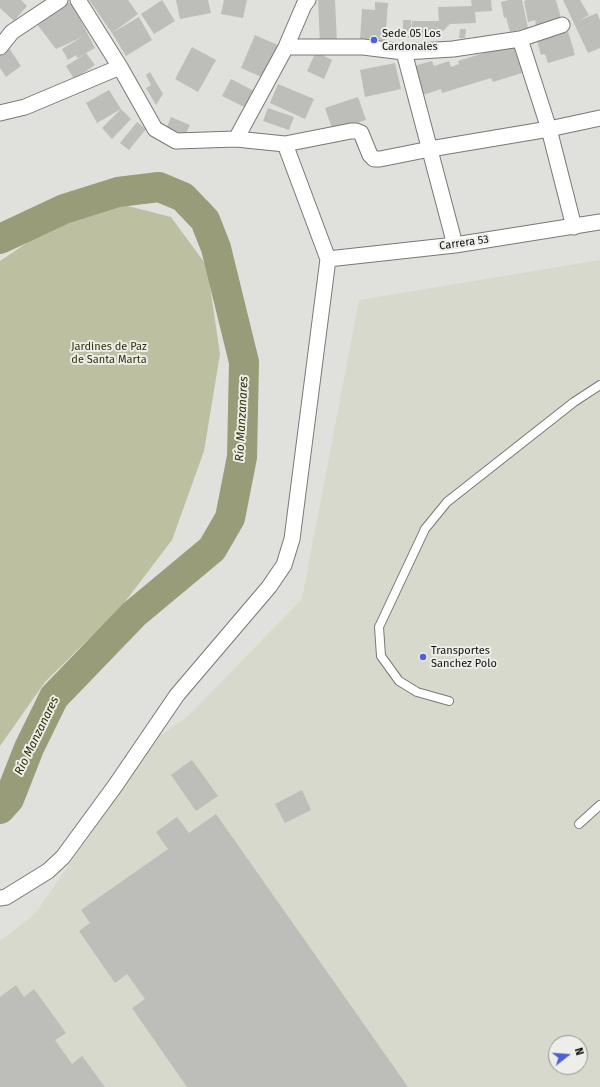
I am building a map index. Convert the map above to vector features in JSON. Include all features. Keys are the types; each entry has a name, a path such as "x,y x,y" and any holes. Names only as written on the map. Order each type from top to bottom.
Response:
{"street":[{"path":"0,47 6,30 60,0"},
{"path":"78,0 120,67 155,129 176,141 236,139 285,144 351,131 361,133 370,155 374,159 380,160 430,149 549,129 600,118"},
{"path":"236,139 286,47 304,5 308,0"},
{"path":"286,47 363,48 404,52 453,50 520,39 562,25"},
{"path":"520,39 549,129 574,227"},
{"path":"404,52 455,244"},
{"path":"0,113 25,108 120,67"},
{"path":"0,898 6,897 48,871 63,857 115,786 177,695 269,587 284,565 292,539 328,259 285,144"},
{"name":"Carrera 53","path":"328,259 455,244 600,222"}],"lane":[{"path":"449,701 417,692 399,681 381,656 378,627 425,529 447,502 574,402 600,385"},
{"path":"579,824 600,805"}],"shaded area":[{"name":"Transportes Sanchez Polo","path":"600,260 600,1087 0,1087 0,941 34,915 160,736 189,715 302,599 359,300"}],"green space":[{"name":"Jardines de Paz de Santa Marta","path":"120,204 171,217 207,266 220,354 204,451 172,540 121,607 45,682 0,746 0,261 74,211"}],"building":[{"path":"0,0 21,0 27,6 14,21 0,8"},
{"path":"89,0 128,0 138,14 112,33"},
{"path":"162,0 175,21 154,34 141,14"},
{"path":"176,0 208,0 211,13 180,19"},
{"path":"224,0 247,0 243,18 221,14"},
{"path":"318,0 335,0 337,43 320,44"},
{"path":"471,0 491,0 492,11 475,12 476,23 450,24 440,34 440,37 411,36 411,38 398,38 398,31 403,31 403,20 411,20 411,32 412,21 439,21 438,7 472,6"},
{"path":"509,0 522,0 528,28 510,32 506,17 504,18 501,2"},
{"path":"556,0 562,22 536,26 535,20 528,22 524,1"},
{"path":"563,0 580,0 589,15 578,21 597,13 600,20 600,48 588,53"},
{"path":"71,2 95,48 86,53 95,65 74,79 66,66 85,54 77,58 76,55 68,60 62,49 82,37 56,49 33,19"},
{"path":"375,2 388,3 385,42 360,40 362,9 375,10"},
{"path":"139,17 152,40 126,56 112,33"},
{"path":"460,29 466,29 465,38 459,38"},
{"path":"568,31 575,55 548,63 545,54 541,55 537,41"},
{"path":"255,35 280,46 266,79 241,68"},
{"path":"516,43 525,72 493,82 491,78 442,93 441,89 423,95 414,66 432,61 434,66 449,61 451,67 459,64 458,61"},
{"path":"192,47 216,60 198,92 175,79"},
{"path":"9,48 21,66 6,77 0,68 0,54"},
{"path":"316,52 332,60 324,79 307,71"},
{"path":"395,63 401,89 365,97 360,70"},
{"path":"150,72 163,94 156,105 146,88 151,85 146,75"},
{"path":"231,79 254,91 246,108 222,96"},
{"path":"278,84 314,99 305,119 270,103"},
{"path":"109,90 121,109 97,123 86,103"},
{"path":"358,97 366,120 333,131 325,108"},
{"path":"268,108 294,117 289,130 263,121"},
{"path":"121,109 131,119 112,139 102,128"},
{"path":"171,117 190,125 185,135 167,127"},
{"path":"137,122 146,129 129,150 120,143"},
{"path":"192,760 218,796 196,811 171,775"},
{"path":"302,790 311,810 285,823 275,804"},
{"path":"216,814 408,1087 187,1087 132,1008 145,999 127,974 115,983 79,931 90,923 81,910 168,849 156,832 177,817 189,833"},
{"path":"16,985 24,997 34,989 66,1033 55,1040 72,1064 82,1056 105,1087 0,1087 0,997"}],"waterway":[{"name":"Río Manzanares","path":"0,239 64,209 118,192 159,187 183,197 205,220 216,248 244,362 242,457 230,518 212,549 134,614 54,697 29,748 9,799 0,809"}],"place":[{"name":"Sede 05 Los Cardonales","path":"374,40"},
{"name":"Transportes Sanchez Polo","path":"423,657"}]}
